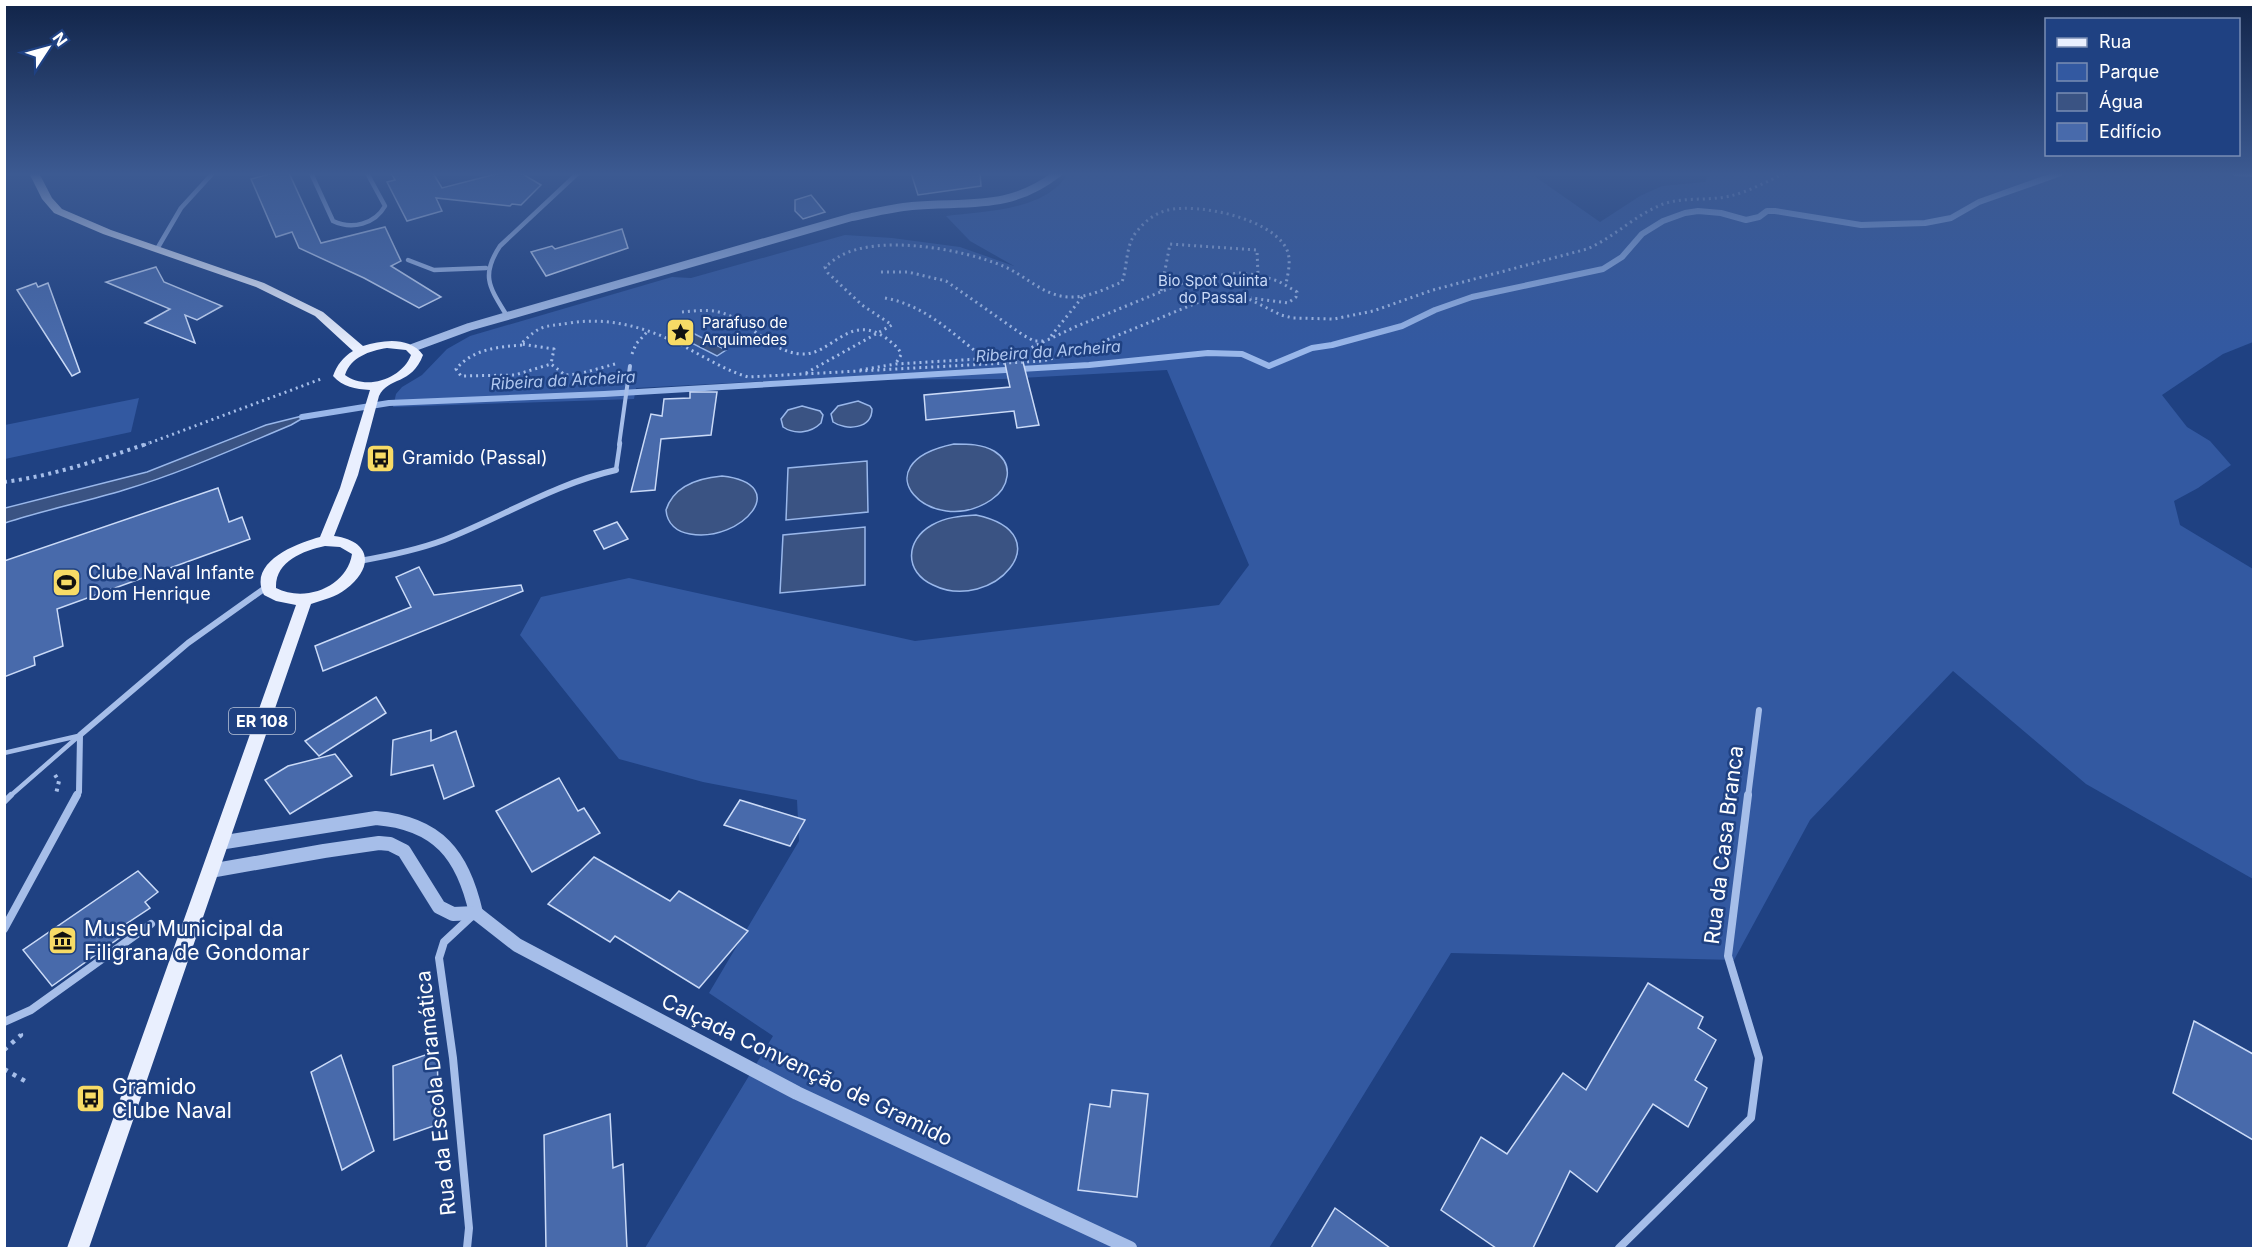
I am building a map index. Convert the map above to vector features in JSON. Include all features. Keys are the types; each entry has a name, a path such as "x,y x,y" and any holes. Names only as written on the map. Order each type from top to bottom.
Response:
{"main road":[{"path":"106,231 260,285 319,314 356,345 359,351"},
{"path":"387,344 401,344 412,348 417,355 416,361 408,371 392,381 378,385 352,385 344,382 339,376 341,367 359,351 387,344"},
{"path":"325,541 338,514 378,385"},
{"path":"325,541 341,541 351,544 359,553 359,561 347,580 333,590 305,600 287,600 269,591 270,572 279,561 308,545 325,541"},
{"name":"ER 108","path":"78,1248 305,600"}],"street":[{"path":"157,249 166,231"},
{"path":"507,316 492,291 486,268 500,246 515,231"},
{"path":"412,348 507,316 802,231"},
{"path":"408,260 434,270 486,268"},
{"path":"359,561 399,554 437,543 571,482 616,470"},
{"path":"4,929 79,792 80,735 188,643 268,586"},
{"name":"Rua da Casa Branca","path":"1619,1248 1751,1118 1758,1058 1728,956 1759,710"},
{"path":"210,871 324,851 379,843 390,844 404,851 440,907 453,914 476,913 472,888 458,862 427,829 398,818 376,818 219,843"},
{"name":"Rua da Escola Dramática","path":"467,1248 469,1228 453,1058 439,958 444,942 476,913"},
{"name":"Calçada Convenção de Gramido","path":"476,913 517,945 797,1093 1130,1248"},
{"path":"4,1022 32,1010 151,924"}],"lane":[{"path":"616,470 630,366"},
{"path":"4,753 80,735"},
{"path":"4,802 80,735"}],"path":[{"path":"805,374 892,325 862,305 828,273 825,267 830,262 865,248 889,246 927,248 1002,266 1064,297 1072,298 1122,282 1133,236 1137,231"},
{"path":"1268,231 1282,241 1287,248 1286,284"},
{"path":"1238,297 1260,303 1281,315 1293,318 1319,320 1353,316 1432,290 1587,249 1607,240 1618,231"},
{"path":"1161,292 1170,244 1175,242 1257,248 1258,276"},
{"path":"881,272 908,272 946,281 1023,335 1034,341 1044,341"},
{"path":"551,364 554,349 521,344 537,328 581,321 628,324 673,340 738,375 805,374 845,372 1043,361 1082,350 1198,302 1238,297 1288,303 1296,297 1297,292 1286,284 1258,276 1240,273 1217,274 1195,278 1020,353 984,359 896,364 845,372"},
{"path":"1049,339 1084,294"},
{"path":"885,297 903,300 918,308 984,359"},
{"path":"682,312 720,312 783,349 802,354 810,353 863,328 877,334 900,350 901,355 896,364"},
{"path":"630,366 636,344 647,332"},
{"path":"533,345 486,349 460,363 456,369 457,373 462,376 515,375 551,364"},
{"path":"551,364 565,375 579,374 631,360"},
{"path":"4,482 107,458 175,435 317,380 339,376"},
{"path":"47,762 59,781 55,801"},
{"path":"4,1050 21,1035"},
{"path":"4,1069 25,1081"}],"green space":[{"name":"Bio Spot Quinta do Passal","path":"961,231 2253,231 2253,342 2223,354 2162,395 2187,427 2210,441 2231,465 2198,488 2174,501 2180,525 2253,569 2253,879 2086,784 1953,671 1810,820 1734,960 1451,953 1269,1248 645,1248 773,1036 709,993 799,841 797,800 703,782 619,759 520,635 541,597 629,578 915,641 1219,605 1249,565 1167,370 1002,379 790,380 636,388 634,399 393,407 396,394 402,387 422,375 447,349 470,336 672,277 691,278 845,235 892,238 960,247 1014,266 970,241"},
{"path":"139,398 131,432 5,459 5,425"}],"water":[{"path":"683,328 726,350 717,356 674,334"},
{"path":"858,401 872,409 868,421 851,427 833,422 831,414 838,406"},
{"path":"802,406 820,411 823,415 821,423 803,432 783,427 781,419 788,410"},
{"path":"310,414 291,425 166,476 5,523 5,508 147,472 266,425"},
{"path":"954,444 975,445 994,451 1005,462 1007,476 1002,489 991,500 968,510 946,511 927,505 914,494 907,481 910,467 925,454"},
{"path":"867,461 868,512 786,520 788,468"},
{"path":"722,476 743,481 755,490 757,500 752,511 742,522 727,530 709,534 690,534 677,529 668,519 666,510 675,494 688,484"},
{"path":"976,515 1002,525 1015,538 1017,553 1010,568 996,581 977,589 955,591 933,585 924,579 917,572 912,556 913,547 923,531 943,520"},
{"path":"865,527 865,585 780,593 783,535"}],"building":[{"path":"274,231 316,231 321,243 367,231 387,231 401,261 391,266 441,297 419,308 364,278 299,248 292,232 276,237"},
{"path":"614,231 623,231 628,248 546,276 531,252 552,246 555,249"},
{"path":"156,267 164,282 222,306 197,320 185,315 195,343 145,323 170,309 106,282"},
{"path":"36,283 38,287 48,283 80,372 72,376 17,290"},
{"path":"1020,350 1039,425 1017,428 1014,411 926,420 924,395 1010,387 1003,354"},
{"path":"690,392 717,392 711,435 661,439 655,490 631,492 651,414 662,416 664,399 690,398"},
{"name":"Clube Naval Infante Dom Henrique","path":"218,488 229,522 242,517 250,539 57,609 63,646 34,657 35,665 4,677 4,561"},
{"path":"617,522 628,539 604,549 594,531"},
{"path":"419,567 434,595 521,585 523,591 323,671 315,646 411,607 396,577"},
{"path":"376,697 386,713 319,756 305,741"},
{"path":"431,730 431,741 456,731 474,786 444,799 433,765 391,775 393,740"},
{"path":"335,754 352,776 290,814 265,780 288,766"},
{"path":"559,778 578,811 584,808 600,833 532,872 496,811"},
{"path":"740,800 805,820 790,846 724,825"},
{"path":"594,857 670,901 679,891 748,931 699,988 615,936 610,942 548,904"},
{"path":"138,871 158,892 145,902 150,908 117,930 122,936 52,986 23,950"},
{"path":"1648,983 1703,1017 1698,1028 1716,1040 1695,1080 1707,1088 1688,1127 1653,1104 1597,1192 1570,1171 1533,1248 1496,1248 1441,1210 1481,1137 1507,1154 1563,1073 1586,1090"},
{"path":"2194,1021 2253,1054 2253,1140 2173,1093"},
{"path":"437,1051 439,1124 394,1140 393,1066"},
{"path":"341,1055 374,1151 342,1170 311,1072"},
{"path":"1112,1090 1148,1094 1137,1197 1078,1190 1090,1104 1110,1107"},
{"path":"610,1114 613,1168 623,1164 627,1248 546,1248 544,1135"},
{"path":"1335,1208 1390,1248 1311,1248"}],"waterway":[{"name":"Ribeira da Archeira","path":"302,417 389,403 604,394 1089,365 1208,353 1242,354 1269,366 1312,348 1332,345 1402,326 1435,310 1472,297 1603,269 1622,257 1646,231"}],"place":[{"name":"Parafuso de Arquimedes","path":"681,332"},
{"name":"Gramido (Passal)","path":"381,458"},
{"name":"Clube Naval Infante Dom Henrique","path":"67,583"},
{"name":"Museu Municipal da Filigrana de Gondomar","path":"63,941"},
{"name":"Gramido Clube Naval","path":"91,1099"}]}
